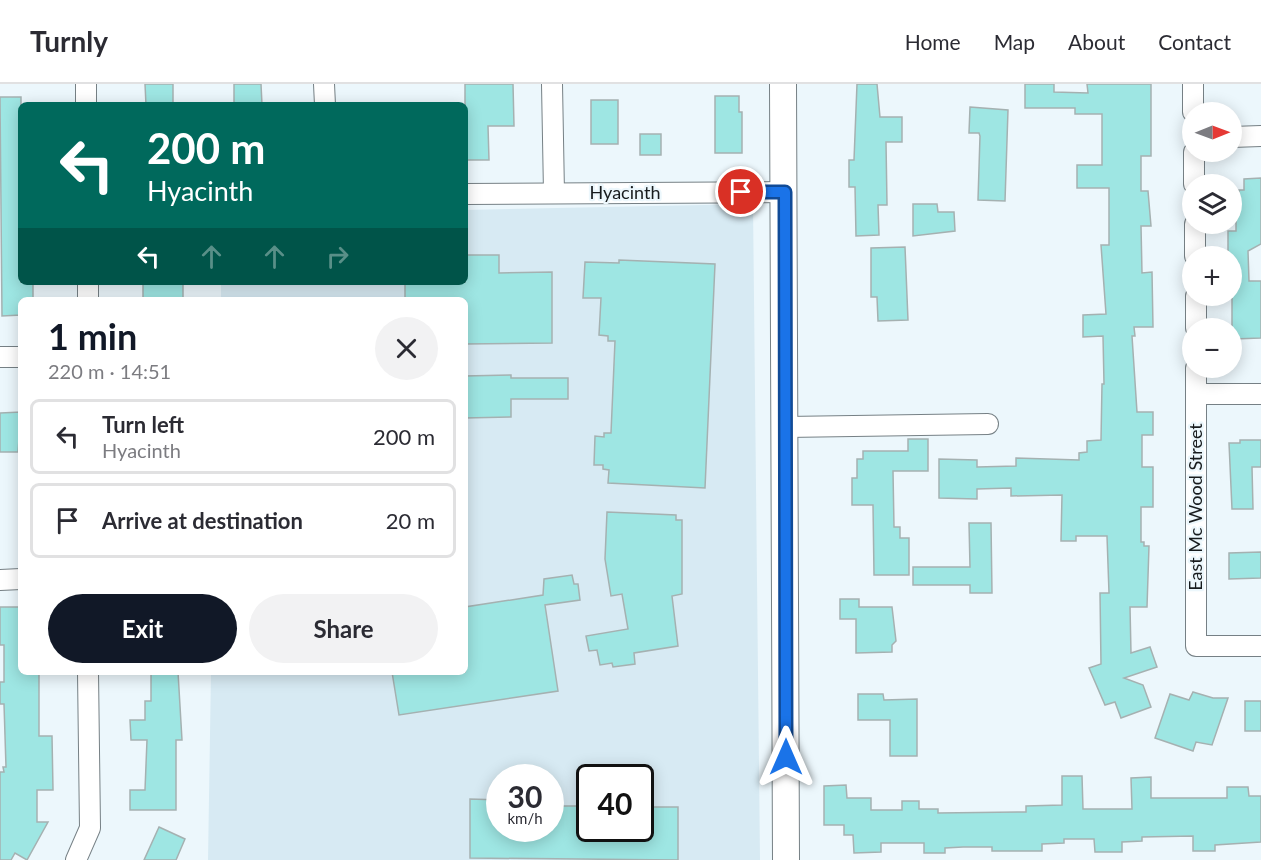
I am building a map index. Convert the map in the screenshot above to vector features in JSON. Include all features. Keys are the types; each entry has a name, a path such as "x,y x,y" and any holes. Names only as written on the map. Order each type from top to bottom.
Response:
{"street":[{"path":"86,84 86,102"},
{"path":"324,84 325,102"},
{"path":"552,84 554,193"},
{"path":"783,84 786,860"},
{"path":"1193,84 1193,102"},
{"path":"1242,137 1261,136"},
{"name":"Hyacinth","path":"468,194 785,192"},
{"path":"0,357 18,357"},
{"name":"East Mc Wood Street","path":"1196,378 1196,646 1261,646"},
{"path":"1197,394 1261,394"},
{"path":"786,427 988,424"},
{"path":"0,580 18,579"},
{"path":"76,860 90,828 88,675"}],"shaded area":[{"path":"753,204 760,860 208,860 211,675 468,675 468,297 221,297 221,285 468,285 468,210"}],"building":[{"path":"145,84 173,84 173,102 146,102"},
{"path":"234,84 261,84 262,102 234,102"},
{"path":"465,84 513,84 514,126 488,126 489,160 468,160 468,102 465,102"},
{"path":"857,84 877,84 880,117 902,117 902,142 886,142 887,205 878,205 879,235 856,236 855,187 849,187 849,160 854,160"},
{"path":"1025,84 1054,84 1054,92 1088,93 1087,84 1151,84 1151,156 1141,156 1141,191 1148,191 1151,226 1141,226 1142,273 1152,272 1153,327 1134,327 1135,336 1132,336 1137,412 1153,412 1153,435 1142,435 1142,467 1153,467 1153,507 1141,507 1141,542 1144,542 1144,546 1149,546 1147,607 1130,607 1131,653 1150,647 1157,667 1124,678 1143,685 1151,707 1121,718 1115,702 1105,705 1089,668 1101,664 1100,593 1109,593 1107,536 1076,536 1076,541 1061,541 1062,495 1011,496 1011,488 977,489 977,499 939,498 939,459 977,460 977,467 1016,466 1016,458 1079,460 1079,453 1087,452 1087,441 1101,440 1102,384 1104,384 1103,336 1083,337 1083,315 1106,314 1101,245 1109,245 1109,188 1077,188 1077,165 1102,165 1102,114 1075,114 1075,108 1025,108"},
{"path":"715,96 739,96 739,112 742,112 742,153 715,153"},
{"path":"0,97 21,97 21,102 18,102 18,285 33,285 33,297 18,297 18,315 2,316"},
{"path":"591,100 618,100 618,144 591,144"},
{"path":"970,107 1008,110 1005,201 978,200 980,136 979,133 969,133"},
{"path":"640,134 661,134 661,155 640,155"},
{"path":"1261,178 1261,244 1248,251 1249,281 1261,281 1261,338 1242,339 1242,318 1232,318 1232,306 1242,306 1242,246 1228,246 1228,234 1242,234 1244,179"},
{"path":"913,204 937,204 938,212 954,212 955,231 913,236"},
{"path":"905,247 908,320 878,321 877,297 871,297 871,248"},
{"path":"468,255 499,255 499,273 552,272 552,343 468,344 468,297 405,297 405,285 468,285"},
{"path":"619,260 715,264 705,488 608,483 609,470 603,469 603,465 594,465 595,436 604,437 604,433 611,433 615,341 608,341 608,336 599,335 601,298 583,298 585,262 619,263"},
{"path":"143,285 183,285 183,297 143,297"},
{"path":"511,375 511,378 568,378 568,399 511,399 511,417 468,418 468,376"},
{"path":"18,412 18,452 0,452 0,413"},
{"path":"908,439 928,439 928,471 893,471 894,527 900,527 900,538 909,538 909,575 874,575 873,505 852,505 852,478 857,478 857,459 863,459 863,451 908,451"},
{"path":"1240,440 1261,440 1261,467 1252,467 1253,509 1232,509 1229,443 1240,443"},
{"path":"607,512 676,515 676,520 682,520 682,594 672,596 678,646 634,653 635,664 613,667 612,663 600,665 597,650 589,651 586,636 628,629 622,594 611,596 605,559"},
{"path":"969,523 991,523 992,593 970,593 970,585 913,585 913,567 970,567"},
{"path":"1261,552 1261,578 1229,579 1229,553"},
{"path":"572,575 574,584 578,584 580,600 545,605 558,691 399,715 392,675 468,675 468,607 543,595 544,579"},
{"path":"840,599 859,599 859,607 892,607 896,641 892,645 892,652 856,653 856,619 840,619"},
{"path":"0,607 18,607 18,675 39,675 39,736 52,736 53,790 37,790 37,822 48,822 27,860 15,853 11,860 0,860 0,772 4,772 3,767 6,767 4,704 0,704 0,682 4,682 4,645 0,645"},
{"path":"151,675 178,675 182,740 176,740 176,810 130,810 130,790 145,790 147,740 131,740 130,720 145,720 145,701 151,701"},
{"path":"1193,692 1213,698 1228,698 1212,745 1196,742 1193,751 1155,738 1170,694 1189,700"},
{"path":"858,694 883,694 884,700 917,699 917,756 890,756 890,720 858,720"},
{"path":"1245,701 1261,701 1261,731 1245,731"},
{"path":"1062,776 1082,776 1083,809 1132,809 1131,778 1151,777 1151,798 1227,798 1227,787 1248,787 1249,796 1261,796 1261,842 1215,845 1215,851 1193,851 1193,836 1142,837 1142,841 1122,842 1122,852 1095,852 1094,839 1064,839 1064,843 1042,844 1042,851 992,851 992,847 963,847 945,848 945,853 924,853 924,843 881,843 881,852 854,853 853,835 844,835 844,825 824,825 824,786 846,785 847,798 871,798 871,810 902,810 902,801 919,801 919,809 938,809 938,813 1026,812 1026,806 1062,805"},
{"path":"470,799 486,800 486,842 564,842 564,806 576,806 576,842 654,842 654,807 678,807 678,860 470,858"},
{"path":"159,827 185,839 176,860 144,860"}],"route":[{"path":"741,192 785,192 786,757"}]}
